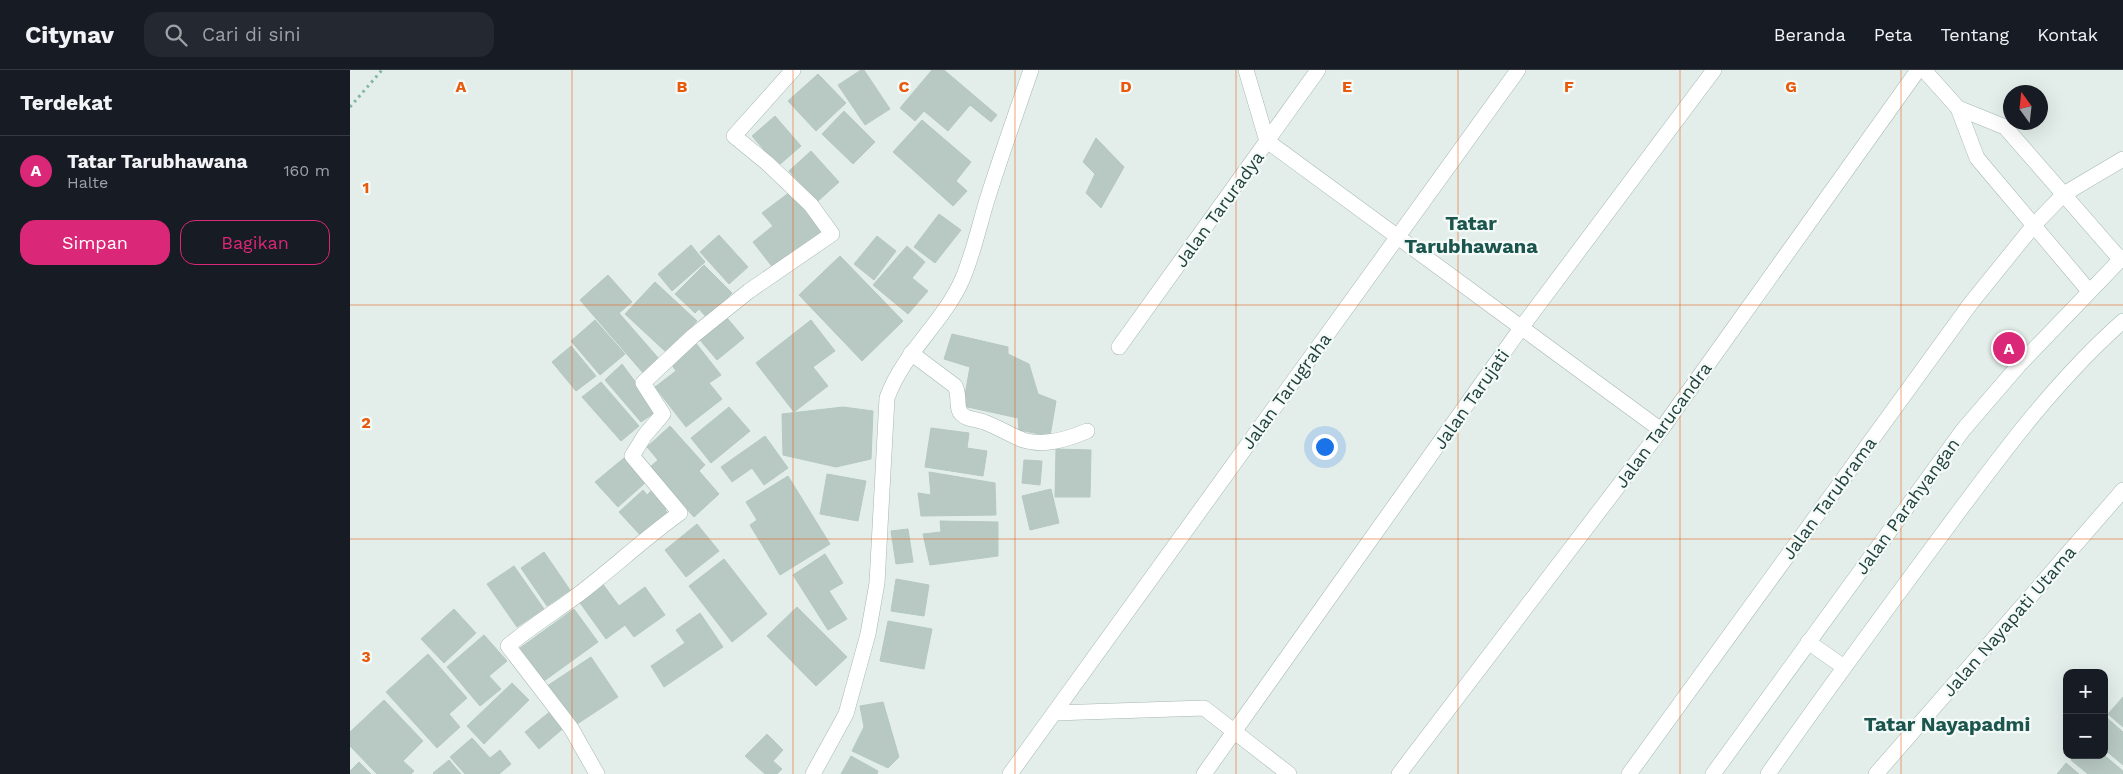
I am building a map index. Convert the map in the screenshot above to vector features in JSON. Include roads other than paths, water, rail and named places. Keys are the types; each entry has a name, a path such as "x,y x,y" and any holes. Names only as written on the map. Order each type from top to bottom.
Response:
{"street":[{"path":"597,774 571,728 508,646 523,633 580,594 680,513 632,456 645,435 663,414 643,383 693,336 748,291 832,234 810,205 767,163 734,136 793,70"},
{"path":"812,774 846,714 868,634 877,583 887,398 893,381 945,308 963,278 1001,156 1032,70"},
{"path":"1246,70 1267,141 1661,430"},
{"name":"Jalan Taruradya","path":"1120,347 1318,70"},
{"name":"Jalan Tarugraha","path":"1010,774 1518,70"},
{"name":"Jalan Tarujati","path":"1204,774 1521,328 1714,70"},
{"name":"Jalan Tarucandra","path":"1399,774 1661,430 1918,70"},
{"path":"1924,70 1958,108 1976,158 2089,291"},
{"path":"1958,108 2005,128 2122,258"},
{"name":"Jalan Tarubrama","path":"1628,774 1971,303 2034,225 2064,194 2123,159"},
{"name":"Jalan Parahyangan","path":"1713,774 1963,430 2019,365 2122,258"},
{"path":"1768,774 1844,666 1994,465 2058,387 2123,321"},
{"path":"912,353 955,386 958,392 959,410 964,416 1036,443 1072,437 1087,430"},
{"name":"Jalan Nayapati Utama","path":"1876,774 2123,490"},
{"path":"1808,642 1844,666"},
{"path":"1054,713 1204,708 1289,774"}],"place":[{"name":"Tatar Tarubhawana","path":"2009,348"}],"district":[{"name":"Tatar Tarubhawana","path":"1471,234"},
{"name":"Tatar Nayapadmi","path":"1947,724"}]}
